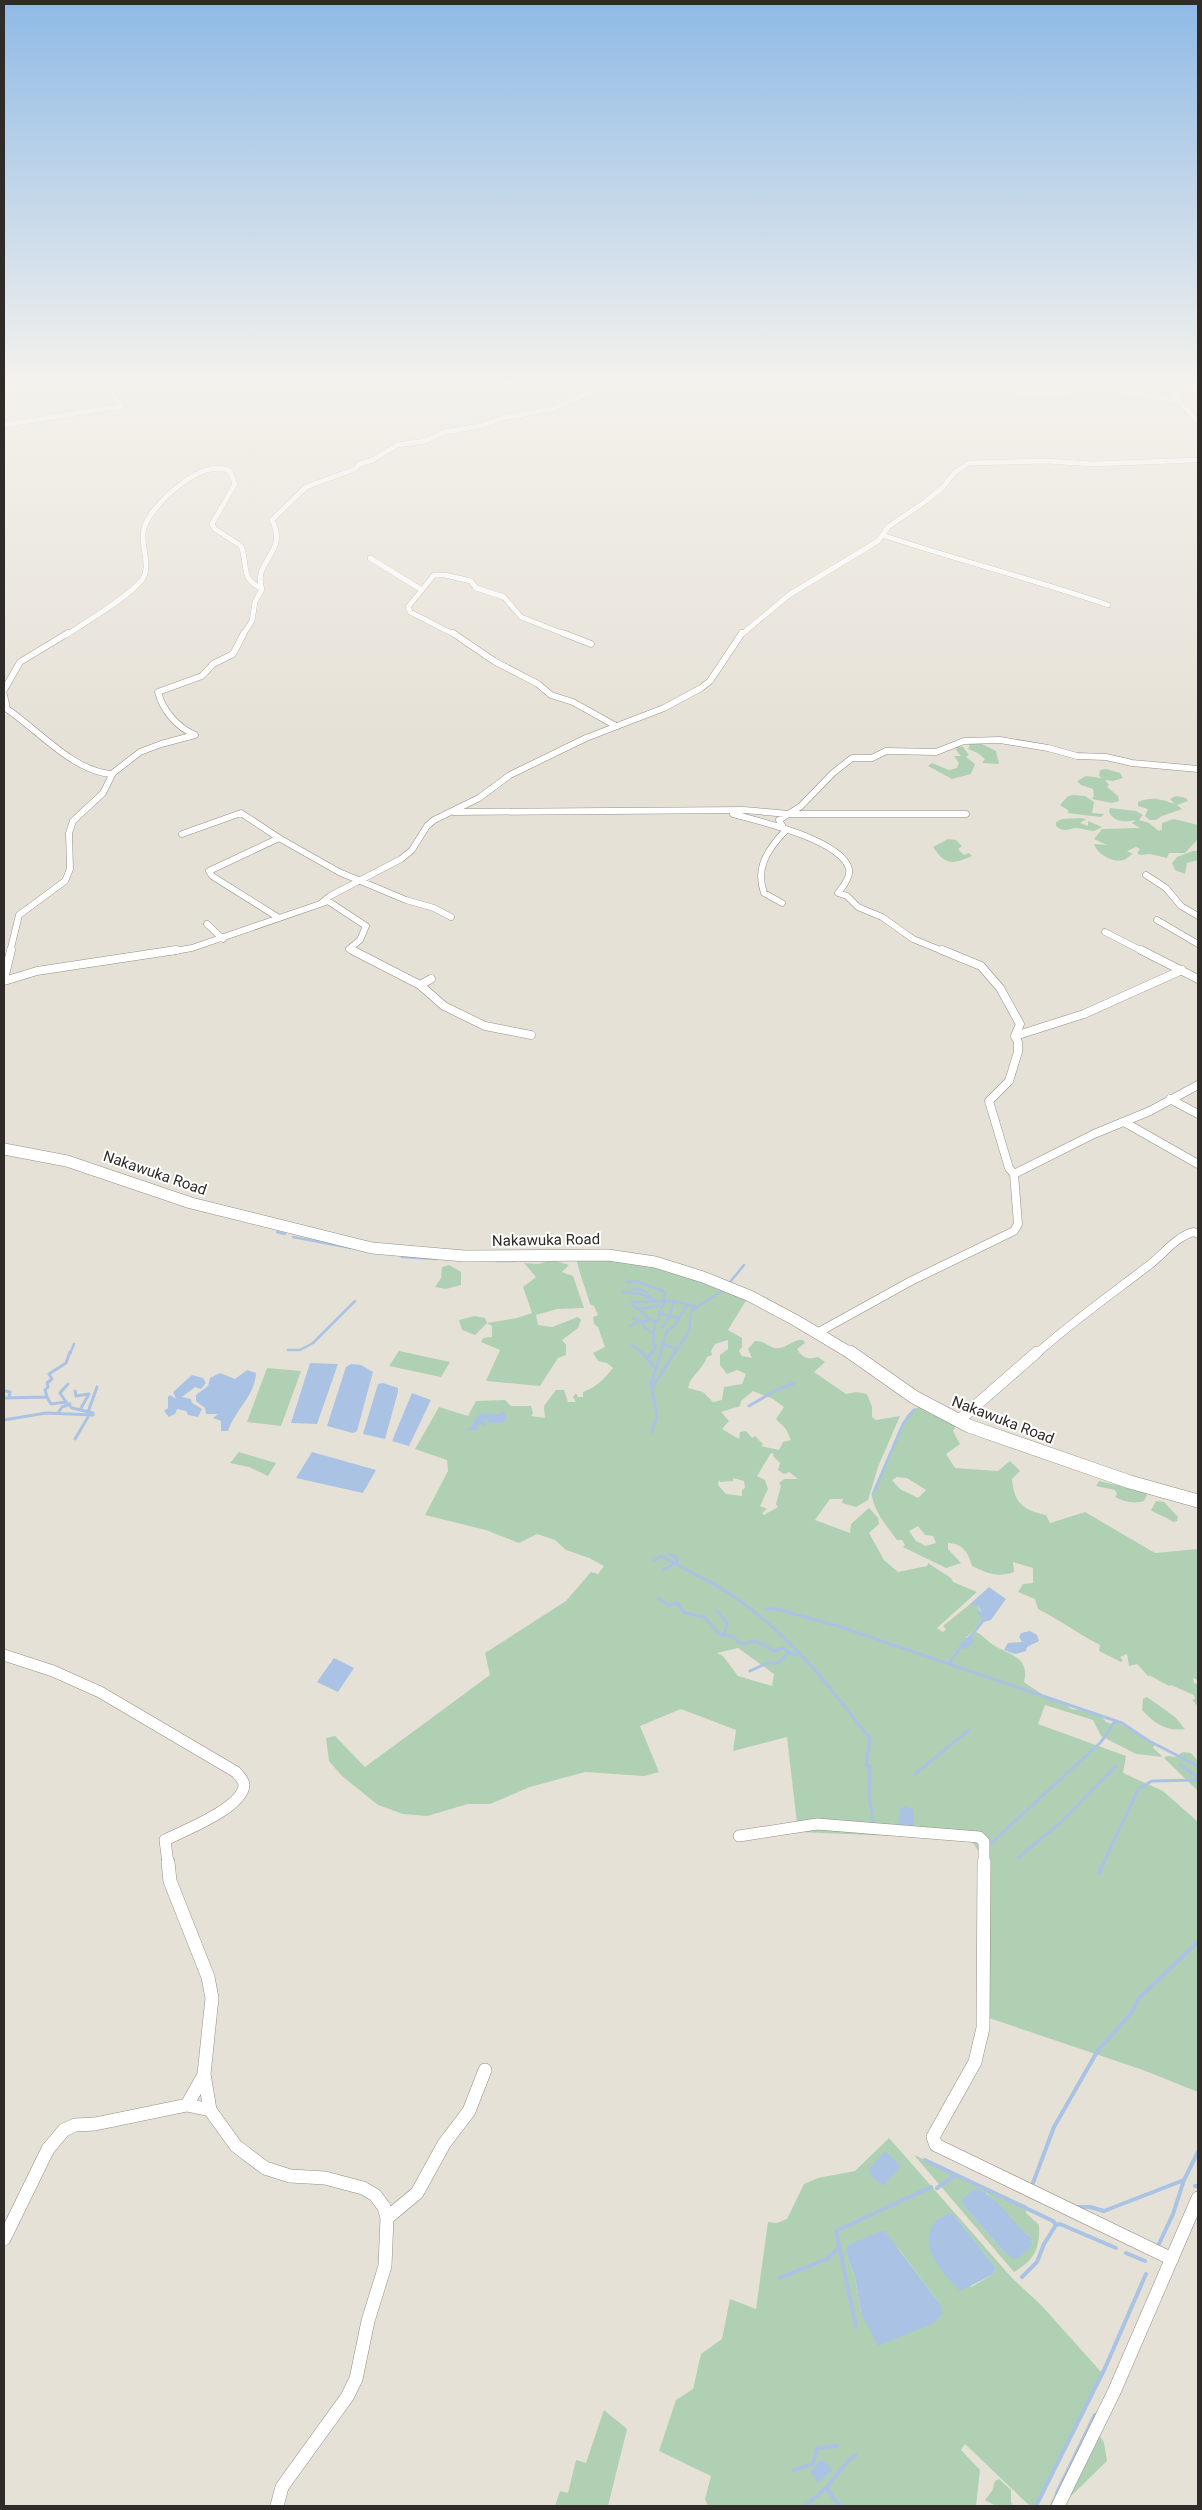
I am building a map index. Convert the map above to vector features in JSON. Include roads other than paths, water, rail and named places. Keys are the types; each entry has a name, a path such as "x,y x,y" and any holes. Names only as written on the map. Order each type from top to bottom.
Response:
{"main road":[{"name":"Nakawuka Road","path":"4,1149 67,1160 170,1195 186,1203 257,1218 319,1237 371,1248 464,1256 588,1252 652,1261 717,1281 817,1333 899,1387 958,1421 1026,1448 1124,1481 1198,1501"}],"street":[{"path":"4,690 20,662 92,619 142,580 147,571 142,544 146,522 166,501"},
{"path":"225,501 216,512 212,524 215,529 242,546 246,578 251,585 262,589"},
{"path":"291,501 272,520 276,528 277,545 263,567 259,581 262,589 255,602 252,621 237,643 233,654 213,664 202,676 158,692 158,696 174,722 185,732 195,735 162,742 130,758 111,774 105,792 72,823 68,842 71,861 67,879 64,884 19,915 4,980 36,971 192,948 223,939 328,901 366,926 360,940 349,949 373,958 392,972 420,985 444,1006 485,1026 531,1035"},
{"path":"320,904 330,896 401,859 420,841 427,826 446,813 479,798 510,775 616,726 664,708 701,688 710,681 738,637 789,595 860,553 878,540 901,516 927,501"},
{"path":"882,535 946,556 1051,585 1108,605"},
{"path":"370,558 422,590"},
{"path":"591,644 520,617 504,597 476,588 471,581 459,578 434,575 408,607 410,612 464,639 494,661 538,684 552,695 573,702 616,726"},
{"path":"4,695 7,709 34,728 64,755 82,768 111,774"},
{"path":"785,830 779,820 801,806 852,758 872,758 886,751 936,752 964,741 1000,740 1048,748 1071,756 1106,757 1132,763 1198,769"},
{"path":"446,813 723,810 788,814 966,814"},
{"path":"723,810 818,841 843,859 849,868 848,878 838,894 847,896 858,907 882,917 913,939 981,966 1000,988 1020,1024 1015,1036 1018,1042 1018,1052 1012,1066 1009,1081 989,1101 1009,1168 1014,1174 1018,1224 1014,1231 911,1281 817,1333"},
{"path":"182,834 241,813 279,838 360,881 451,916"},
{"path":"782,902 764,893 761,887 760,868 770,847 785,830"},
{"path":"279,838 210,870 212,876 279,918"},
{"path":"1146,876 1166,888 1181,906 1198,916"},
{"path":"1158,920 1198,944"},
{"path":"207,924 223,939"},
{"path":"1105,932 1198,979"},
{"path":"1015,1036 1084,1014 1182,970"},
{"path":"420,985 430,979"},
{"path":"1014,1174 1198,1085"},
{"path":"1170,1099 1198,1114"},
{"path":"1124,1122 1198,1164"},
{"path":"958,1421 1077,1318 1150,1265 1186,1234 1194,1232 1198,1234"},
{"path":"4,1655 78,1680 129,1708 164,1732 236,1772 242,1780 244,1785 243,1792 230,1804 197,1825 165,1840 170,1881 208,1977 212,1998 204,2074 210,2110 236,2146 265,2168 290,2176 325,2178 363,2188 375,2195 384,2207 386,2218 385,2266 368,2321 356,2379 347,2397 282,2487 277,2506"},
{"path":"739,1836 818,1824 979,1837 984,1842 983,2028 975,2062 933,2137 936,2145 1172,2259"},
{"path":"386,2218 417,2193 444,2144 469,2111 485,2070"},
{"path":"187,2105 204,2074"},
{"path":"4,2239 48,2149 64,2130 75,2125 95,2124 187,2105 210,2110"},
{"path":"1058,2506 1114,2392 1172,2259 1185,2224 1198,2198"}],"water":[{"path":"310,1363 338,1364 317,1424 291,1423"},
{"path":"351,1364 361,1365 373,1372 357,1431 353,1433 327,1426 346,1367"},
{"path":"247,1370 256,1373 252,1389 228,1431 221,1431 221,1421 213,1418 218,1414 206,1414 205,1408 196,1401 196,1395 208,1386 210,1378 220,1373 235,1379"},
{"path":"192,1375 203,1378 206,1383 201,1389 195,1387 182,1397 191,1399 192,1403 202,1409 198,1417 188,1415 186,1411 177,1409 175,1414 169,1417 164,1411 168,1408 168,1397 170,1395 176,1399 173,1392"},
{"path":"383,1383 398,1388 385,1439 363,1434 378,1384"},
{"path":"412,1393 431,1400 409,1446 392,1441"},
{"path":"502,1411 506,1413 506,1419 503,1423 489,1423 487,1419 484,1419 486,1426 480,1424 477,1426 477,1430 464,1430 471,1427 478,1415 483,1413 499,1414"},
{"path":"312,1452 376,1470 363,1493 296,1478"},
{"path":"989,1587 1006,1599 991,1620 984,1622 972,1637 973,1643 965,1649 960,1648 959,1645 973,1632 982,1618 977,1613 981,1611 978,1605 969,1605"},
{"path":"1030,1631 1037,1635 1039,1641 1027,1647 1026,1651 1015,1654 1004,1650 1008,1643 1022,1642 1019,1637 1021,1633"},
{"path":"334,1658 354,1668 338,1692 317,1682"},
{"path":"905,1806 914,1810 914,1827 903,1829 899,1825 900,1809"},
{"path":"885,2151 901,2166 883,2186 871,2176 868,2170"},
{"path":"975,2188 998,2203 1017,2225 1031,2237 1032,2245 1021,2256 1013,2259 1005,2253 963,2205 962,2200"},
{"path":"948,2213 954,2215 996,2268 992,2275 960,2291 940,2268 930,2250 930,2231 935,2222"},
{"path":"884,2230 940,2304 943,2314 932,2324 878,2346 861,2313 855,2277 846,2252 848,2245"},
{"path":"822,2459 832,2470 818,2483 810,2472"}],"waterway":[{"path":"277,1232 285,1234"},
{"path":"293,1237 351,1248"},
{"path":"402,1257 436,1259"},
{"path":"496,1261 515,1261"},
{"path":"730,1282 744,1265"},
{"path":"627,1282 636,1281 665,1292 663,1301"},
{"path":"632,1289 643,1290 650,1297"},
{"path":"674,1354 689,1331 691,1311 725,1289"},
{"path":"623,1292 640,1294 655,1300"},
{"path":"288,1350 300,1350 313,1343 355,1301"},
{"path":"640,1309 635,1308 632,1302 665,1301"},
{"path":"659,1313 665,1301"},
{"path":"665,1301 674,1301"},
{"path":"670,1316 674,1301"},
{"path":"674,1301 696,1307"},
{"path":"663,1344 667,1331 675,1325 687,1305"},
{"path":"640,1309 658,1306"},
{"path":"640,1309 643,1314 655,1322"},
{"path":"655,1322 659,1319 659,1313"},
{"path":"659,1313 670,1316"},
{"path":"662,1328 670,1316"},
{"path":"670,1316 678,1318"},
{"path":"632,1318 643,1322"},
{"path":"643,1322 650,1319"},
{"path":"630,1326 638,1322"},
{"path":"643,1322 643,1326 654,1334"},
{"path":"654,1334 655,1322"},
{"path":"651,1354 656,1347 653,1344 654,1334"},
{"path":"70,1354 74,1344"},
{"path":"631,1344 642,1353"},
{"path":"660,1354 663,1344"},
{"path":"663,1344 677,1349"},
{"path":"47,1397 45,1390 48,1387 47,1383 52,1379 49,1374 66,1363 70,1352"},
{"path":"648,1358 652,1352"},
{"path":"656,1369 661,1352"},
{"path":"652,1388 675,1352"},
{"path":"642,1353 656,1369"},
{"path":"652,1432 657,1416 651,1384 656,1369"},
{"path":"749,1406 778,1389 795,1383"},
{"path":"66,1402 60,1393 68,1384"},
{"path":"88,1412 97,1387"},
{"path":"6,1391 10,1392 9,1397"},
{"path":"75,1391 76,1396 89,1394 81,1408"},
{"path":"4,1398 47,1397"},
{"path":"47,1397 51,1404 66,1402"},
{"path":"58,1413 62,1407 69,1405"},
{"path":"69,1405 72,1408 88,1412"},
{"path":"873,1494 903,1424 914,1410"},
{"path":"4,1420 46,1413 93,1415 93,1413 88,1412"},
{"path":"75,1439 88,1417"},
{"path":"670,1554 678,1559 676,1564"},
{"path":"654,1561 661,1556 676,1564"},
{"path":"663,1570 674,1564"},
{"path":"676,1564 726,1591 772,1626 800,1654"},
{"path":"658,1598 668,1605 677,1603 685,1613 704,1617 719,1634 724,1635"},
{"path":"766,1609 772,1608 838,1626 949,1664"},
{"path":"717,1611 728,1624 724,1635"},
{"path":"724,1635 731,1636 742,1644 756,1641 774,1651 783,1648 794,1655 800,1654"},
{"path":"949,1664 960,1648"},
{"path":"750,1671 767,1663 778,1663 789,1653"},
{"path":"800,1654 824,1680 870,1739 866,1766 870,1766 869,1796 874,1825"},
{"path":"949,1664 1122,1723 1149,1741 1198,1766"},
{"path":"988,1846 1101,1742 1115,1721"},
{"path":"915,1774 969,1730"},
{"path":"1180,1765 1198,1777"},
{"path":"1018,1858 1061,1822 1116,1766"},
{"path":"1103,1864 1139,1788 1152,1781 1198,1780"},
{"path":"1099,1873 1104,1862"},
{"path":"1033,2183 1054,2127 1097,2052 1132,2012 1139,1998 1198,1942"},
{"path":"1184,2180 1198,2152"},
{"path":"925,2160 1053,2221 1056,2225"},
{"path":"937,2188 956,2175"},
{"path":"1076,2207 1090,2207 1104,2211 1184,2180"},
{"path":"1158,2246 1173,2214 1184,2180"},
{"path":"856,2327 836,2231 931,2187"},
{"path":"1056,2225 1060,2224 1116,2248"},
{"path":"1022,2277 1037,2262 1044,2244 1056,2225"},
{"path":"779,2278 827,2259 839,2248"},
{"path":"1126,2253 1145,2261"},
{"path":"1036,2506 1105,2368 1146,2274"},
{"path":"1057,2493 1095,2415"},
{"path":"794,2470 813,2464 817,2448 837,2446"},
{"path":"826,2488 848,2461 856,2455"},
{"path":"805,2506 826,2488"},
{"path":"826,2488 839,2505"}]}
